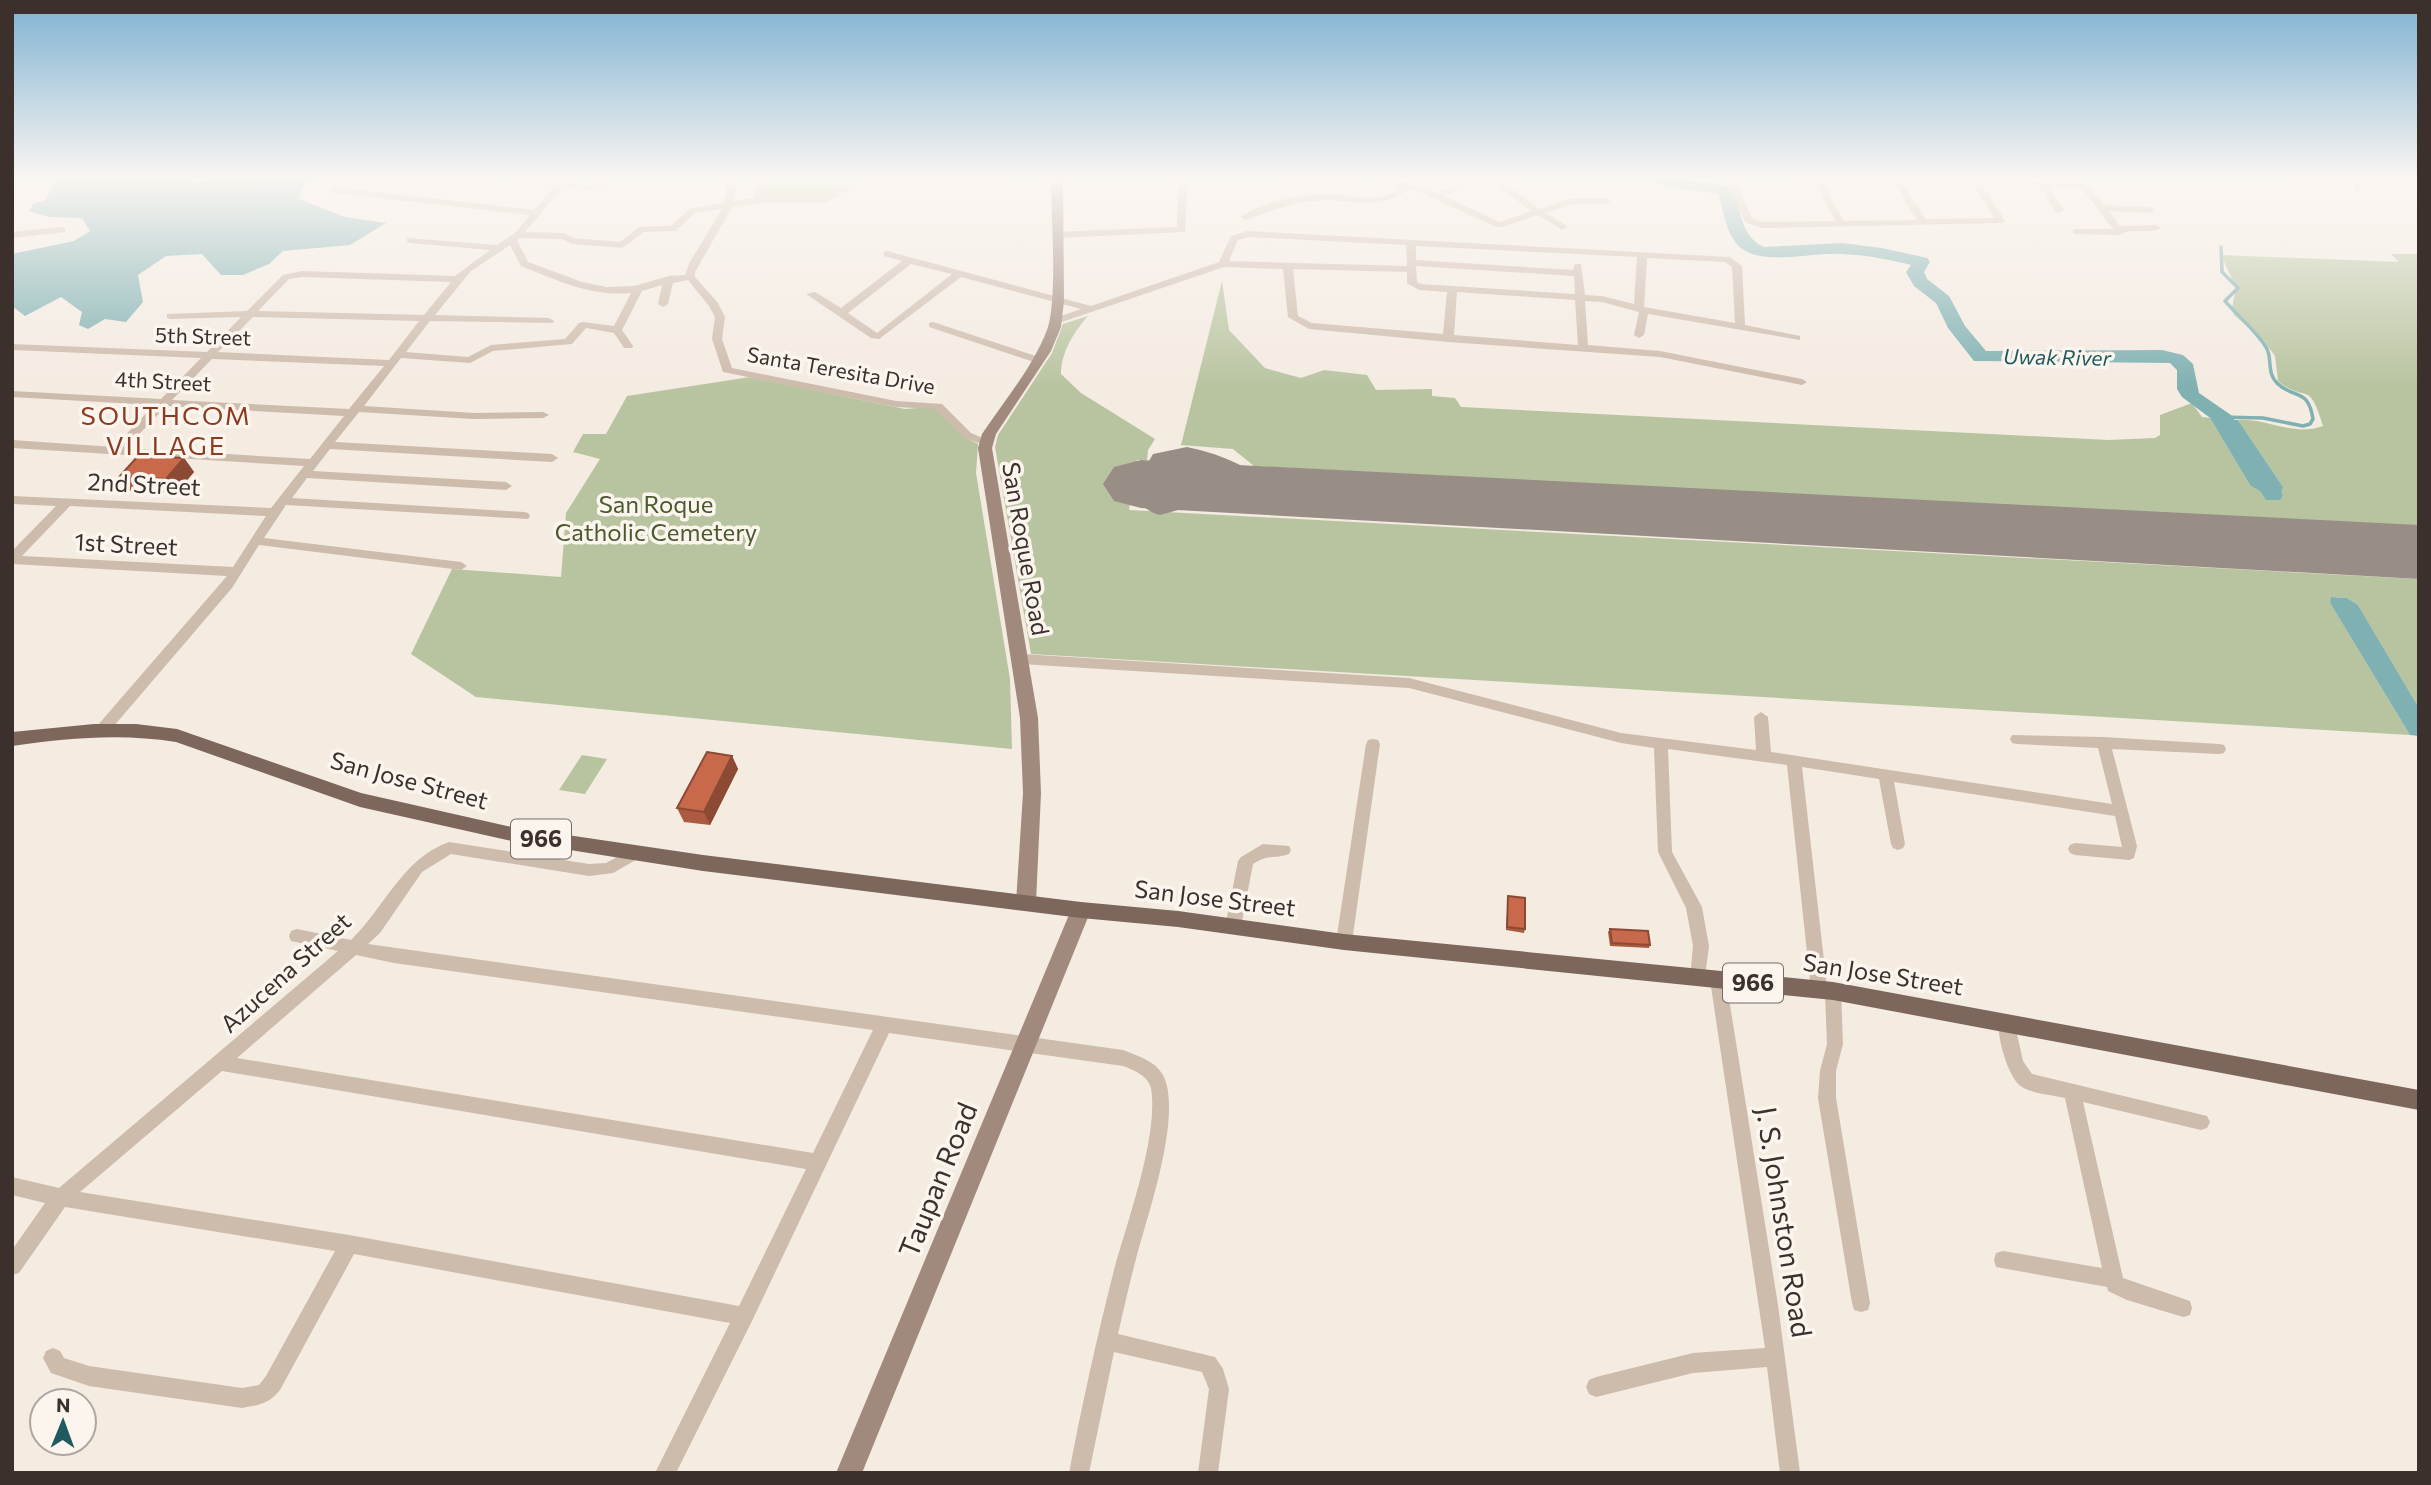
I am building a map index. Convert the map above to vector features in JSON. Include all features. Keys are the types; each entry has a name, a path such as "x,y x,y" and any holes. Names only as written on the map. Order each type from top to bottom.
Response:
{"main road":[{"name":"San Roque Road","path":"1026,903 1032,751 1021,659 985,453 986,442 1038,360 1056,321 1056,249"},
{"name":"San Jose Street","path":"12,739 102,730 155,732 177,736 360,800 446,821 636,853 1344,942 1826,990 2006,1021 2419,1100"},
{"name":"Taupan Road","path":"849,1473 1081,910"}],"street":[{"path":"102,730 237,572 274,512 458,279 497,249"},
{"path":"519,249 524,264 562,280 609,290 638,288 669,279 690,277 692,266 703,249"},
{"path":"1223,264 1229,249"},
{"path":"1411,249 1410,266 1415,285 1618,302 1641,309 1796,338"},
{"path":"1516,249 1727,259 1735,262 1740,327"},
{"path":"1578,253 1578,297 1583,348"},
{"path":"887,254 957,275 1093,309"},
{"path":"1639,335 1642,256"},
{"path":"841,313 910,260"},
{"path":"1056,321 1223,264 1410,266 1578,273"},
{"path":"1288,266 1293,317 1303,324 1448,339 1660,354 1802,382"},
{"path":"117,450 281,282 294,274 458,279"},
{"path":"811,294 875,337 957,275"},
{"name":"Santa Teresita Drive","path":"690,277 715,305 720,317 717,339 723,363 731,372 896,404 938,406 967,435 986,442"},
{"path":"663,304 669,279"},
{"path":"628,346 617,330 638,288"},
{"path":"1448,339 1452,288"},
{"path":"171,316 252,314 549,321"},
{"name":"5th Street","path":"12,347 208,357 470,360 491,348 568,342 583,325 617,330"},
{"path":"933,325 1038,360"},
{"name":"4th Street","path":"12,394 355,411 544,415"},
{"path":"12,444 314,463"},
{"path":"329,445 552,458"},
{"path":"305,474 506,486"},
{"name":"2nd Street","path":"12,500 274,512"},
{"path":"283,501 524,516"},
{"path":"12,559 67,502"},
{"path":"256,541 460,566"},
{"name":"1st Street","path":"12,559 237,572"},
{"path":"1021,659 1409,683 1601,734 1794,760 2121,810"},
{"path":"1761,718 1763,756"},
{"path":"2017,739 2219,749"},
{"path":"2075,849 2129,854 2130,846 2103,742"},
{"name":"J. S. Johnston Road","path":"1661,743 1665,852 1694,907 1776,1357 1790,1473"},
{"path":"1344,942 1373,744"},
{"path":"1794,760 1835,1044 1828,1071 1827,1098 1861,1303"},
{"path":"1885,774 1898,844"},
{"name":"Azucena Street","path":"12,1266 62,1198 351,950 374,928 417,868 449,848 589,870 608,869 636,853"},
{"path":"1233,927 1246,862 1263,850 1284,850"},
{"path":"297,936 351,950 1123,1058 1146,1067 1159,1083 1160,1108 1151,1163 1106,1341 1079,1473"},
{"path":"2006,1021 2019,1074 2027,1081 2073,1094 2201,1122"},
{"path":"665,1473 884,1025"},
{"path":"222,1063 816,1162"},
{"path":"2073,1094 2112,1279 2119,1288 2183,1308"},
{"path":"12,1186 62,1198 349,1244 744,1316"},
{"path":"52,1358 58,1366 89,1376 242,1398 264,1394 273,1383 349,1244"},
{"path":"2003,1260 2112,1279"},
{"path":"1106,1341 1208,1364 1216,1376 1219,1389 1208,1473"},
{"path":"1596,1387 1693,1363 1776,1357"}],"green space":[{"path":"2391,254 2419,254 2419,527 1254,466 1233,449 1181,445 1222,281 1229,330 1265,368 1301,378 1324,370 1367,375 1376,390 1432,389 1432,396 1455,398 1461,407 2108,440 2155,438 2160,435 2160,415 2192,403 2202,417 2210,418 2250,485 2283,487 2238,420 2301,429 2323,426 2310,397 2287,388 2278,381 2275,356 2264,341 2234,315 2232,308 2236,288 2221,255 2399,262"},
{"path":"1088,316 1069,343 1061,374 1081,393 1155,439 1148,450 1147,460 1137,460 1129,510 2419,579 2419,708 2358,605 2347,598 2332,597 2330,603 2410,735 1031,654 995,447 998,435 1052,353 1063,324"},
{"name":"San Roque Catholic Cemetery","path":"750,377 905,409 930,407 938,410 963,436 978,444 976,473 1010,679 1012,749 476,697 411,654 452,569 561,577 566,513 600,459 573,452 583,434 606,434 627,396"},
{"path":"582,755 607,759 585,794 559,790"}],"water":[{"path":"34,249 302,249 283,251 269,264 243,275 221,275 202,254 166,256 138,275 143,302 126,322 105,319 88,329 79,325 82,312 61,297 25,316 12,306 12,254"},
{"path":"2210,418 2238,420 2283,487 2280,495 2265,494 2250,485"},
{"path":"2331,597 2347,598 2358,605 2419,708 2419,736 2410,735 2330,603"}],"building":[{"path":"138,456 184,458 166,479 119,477"},
{"path":"707,752 732,756 704,812 677,808"},
{"path":"1508,896 1525,898 1525,929 1507,927"},
{"path":"1610,929 1648,931 1650,945 1612,943"}],"waterway":[{"name":"Uwak River","path":"1755,249 1770,252 1804,249"},
{"name":"Uwak River","path":"1852,249 1921,262 1915,272 1920,282 1943,300 1957,328 1981,357 2162,356 2176,359 2186,368 2187,389 2192,397 2224,419 2273,495"},
{"path":"2220,417 2263,418 2303,426 2310,424 2313,419 2308,402 2283,388 2274,379 2266,347 2225,301 2238,288 2222,272 2221,249"}],"taxiway":[{"path":"1206,487 1166,473 1164,461 1175,457 1199,459 1223,470 1254,490"},
{"path":"1177,477 1164,482 1158,488 1156,501 1160,505 1222,488"}],"runway":[{"path":"1141,484 2419,552"}],"district":[{"name":"SOUTHCOM VILLAGE","path":"166,431"}]}
